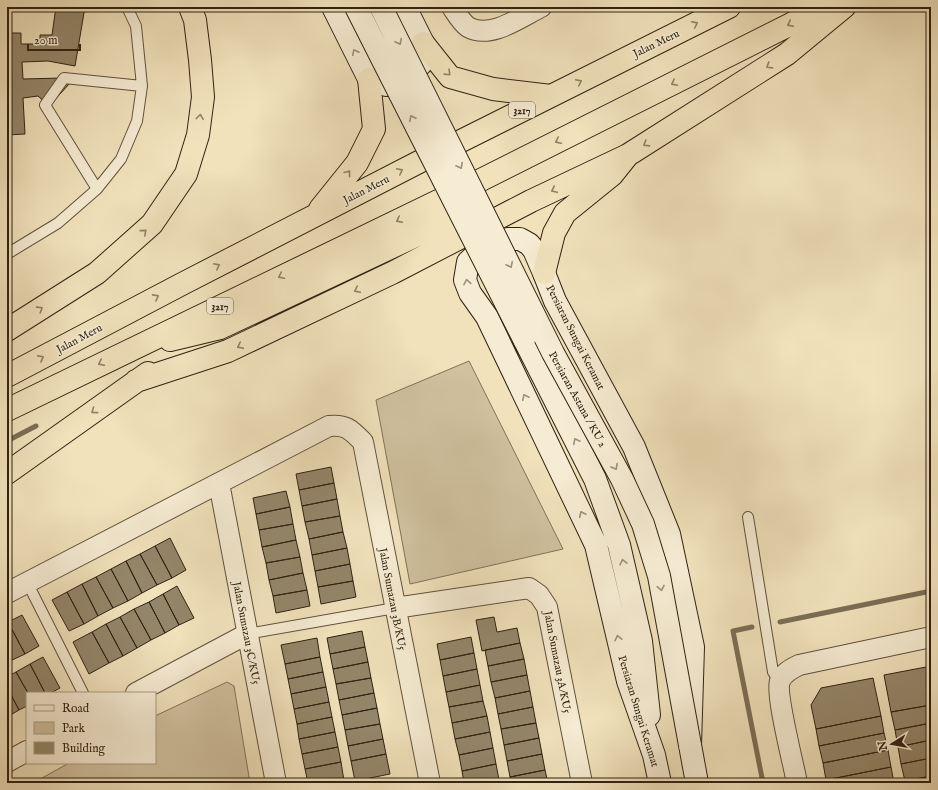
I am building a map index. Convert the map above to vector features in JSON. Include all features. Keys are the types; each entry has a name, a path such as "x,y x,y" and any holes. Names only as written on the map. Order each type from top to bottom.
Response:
{"highway":[{"path":"7,330 97,273 152,224 186,174 198,135 202,97 200,60 195,20 190,7"},
{"name":"Jalan Meru","path":"7,376 417,162 729,7"},
{"name":"3217","path":"7,410 463,189 825,7"},
{"path":"136,381 228,351 392,273 531,201 628,156 787,54 844,7"},
{"path":"423,43 450,76 493,89 550,96"},
{"path":"316,215 356,163 374,129 369,79"},
{"path":"544,273 554,233 565,213 612,175 628,156"},
{"name":"3217","path":"123,353 220,328 460,215"},
{"path":"7,473 136,381 220,328"}],"street":[{"path":"333,7 369,79 386,85 406,77 421,64 423,43 405,7"},
{"name":"Persiaran Astana / KU 2","path":"356,7 595,479 616,537 641,641 653,752"},
{"name":"Persiaran Astana / KU 2","path":"381,7 553,354 622,479 643,524 659,576 690,745"},
{"path":"452,7 467,26 482,31 499,28 541,7"},
{"path":"460,215 480,205"},
{"name":"Persiaran Sungai Keramat","path":"660,783 653,752 628,681 596,545 487,317 470,293 465,280 468,262 484,247 495,242 508,239 520,239 529,244 534,250 555,301 634,447 669,534 693,647 690,745 698,783"},
{"name":"Jalan Sumazau 3B/KU5","path":"219,483 329,426 341,425 353,432 363,442 430,783"},
{"path":"7,592 219,483"},
{"name":"Jalan Sumazau 3C/KU5","path":"219,483 276,783"},
{"name":"Jalan Sumazau 3A/KU5","path":"395,608 517,589 529,588 540,595 547,607 582,783"},
{"path":"138,692 247,634"},
{"path":"797,783 781,702 780,682 788,671 799,665 931,637"},
{"path":"7,762 26,752"}],"lane":[{"path":"7,254 58,223 97,189 121,159 137,122 142,86 136,26 127,7"},
{"path":"97,189 45,105 64,78 142,86"},
{"path":"748,517 774,672 780,682"},
{"path":"27,582 82,692"},
{"path":"247,634 395,608"}],"green space":[{"path":"469,361 563,549 410,584 376,400"},
{"path":"227,682 234,686 250,783 33,783 67,764 156,764 156,716"}],"building":[{"path":"56,7 85,7 75,66 48,61 22,62 23,79 61,78 71,82 49,106 38,96 23,98 25,134 7,135 7,33 21,33 21,44 40,44 40,35 52,35"},
{"path":"331,467 334,483 299,490 296,474"},
{"path":"334,483 337,499 302,506 299,490"},
{"path":"286,491 290,507 256,514 253,498"},
{"path":"337,499 340,516 305,522 302,506"},
{"path":"290,507 293,524 259,530 256,514"},
{"path":"340,516 343,532 309,539 305,522"},
{"path":"293,524 296,540 262,547 259,530"},
{"path":"343,532 347,548 312,555 309,539"},
{"path":"170,538 186,570 172,578 155,546"},
{"path":"296,540 300,557 266,563 262,547"},
{"path":"155,546 172,578 157,585 140,554"},
{"path":"347,548 350,564 315,571 312,555"},
{"path":"140,554 157,585 142,593 126,561"},
{"path":"300,557 303,573 269,580 266,563"},
{"path":"126,561 142,593 128,601 111,569"},
{"path":"350,564 353,581 318,587 315,571"},
{"path":"111,569 128,601 113,608 96,577"},
{"path":"303,573 307,590 273,596 269,580"},
{"path":"96,577 113,608 98,616 82,584"},
{"path":"353,581 356,597 321,604 318,587"},
{"path":"82,584 98,616 84,624 67,592"},
{"path":"177,586 194,618 179,625 163,594"},
{"path":"307,590 310,606 276,613 273,596"},
{"path":"67,592 84,624 69,631 52,600"},
{"path":"163,594 179,625 165,633 149,602"},
{"path":"149,602 165,633 151,640 134,609"},
{"path":"134,609 151,640 137,648 120,617"},
{"path":"22,615 39,646 25,654 8,622"},
{"path":"120,617 137,648 123,656 106,624"},
{"path":"494,617 497,632 517,628 520,643 482,651 476,620"},
{"path":"8,622 25,654 10,661 7,655"},
{"path":"106,624 123,656 109,663 92,632"},
{"path":"362,631 365,647 330,654 327,638"},
{"path":"92,632 109,663 89,674 73,642"},
{"path":"471,637 474,653 440,660 437,644"},
{"path":"317,638 320,657 285,664 281,645"},
{"path":"520,643 524,659 488,666 485,650"},
{"path":"365,647 368,662 333,669 330,654"},
{"path":"474,653 477,669 443,676 440,660"},
{"path":"43,657 60,688 53,692 44,692 30,664"},
{"path":"320,657 323,672 288,679 285,664"},
{"path":"524,659 527,675 491,682 488,666"},
{"path":"368,662 371,678 336,684 333,669"},
{"path":"30,664 44,692 27,692 16,672"},
{"path":"926,667 931,669 931,705 891,712 884,675"},
{"path":"477,669 480,685 446,692 443,676"},
{"path":"16,672 27,692 26,692 26,706 19,710 7,687 7,677"},
{"path":"323,672 326,687 291,694 288,679"},
{"path":"527,675 530,691 495,698 491,682"},
{"path":"371,678 374,693 339,700 336,684"},
{"path":"873,678 881,716 816,729 811,705 821,688"},
{"path":"480,685 483,701 449,707 446,692"},
{"path":"7,687 19,710 7,717"},
{"path":"326,687 329,702 294,709 291,694"},
{"path":"530,691 533,707 498,714 495,698"},
{"path":"374,693 377,708 342,715 339,700"},
{"path":"483,701 487,716 452,723 449,707"},
{"path":"329,702 332,717 297,724 294,709"},
{"path":"931,705 931,723 895,730 891,712"},
{"path":"533,707 536,723 501,729 498,714"},
{"path":"377,708 380,724 345,730 342,715"},
{"path":"487,716 490,732 455,739 452,723"},
{"path":"881,716 884,733 819,746 816,729"},
{"path":"332,717 335,732 299,739 297,724"},
{"path":"536,723 539,738 504,745 501,729"},
{"path":"931,723 931,740 898,747 895,730"},
{"path":"380,724 383,739 348,746 345,730"},
{"path":"335,732 338,747 302,754 299,739"},
{"path":"490,732 493,748 459,755 455,739"},
{"path":"884,733 888,750 823,763 819,746"},
{"path":"539,738 542,754 507,761 504,745"},
{"path":"383,739 386,754 351,761 348,746"},
{"path":"931,740 931,758 901,764 898,747"},
{"path":"338,747 341,762 305,769 302,754"},
{"path":"493,748 496,764 462,771 459,755"},
{"path":"888,750 891,767 826,780 823,763"},
{"path":"386,754 390,774 355,781 351,761"},
{"path":"542,754 545,770 510,777 507,761"},
{"path":"931,758 931,776 905,781 901,764"},
{"path":"341,762 344,781 336,783 308,783 305,769"},
{"path":"496,764 499,780 482,783 464,783 462,771"},
{"path":"891,767 894,783 826,783 826,780"},
{"path":"545,770 548,783 511,783 510,777"},
{"path":"931,776 931,783 905,783 905,781"},
{"path":"499,780 500,783 482,783"}],"waterway":[{"path":"7,441 36,426"},
{"path":"780,622 931,591"},
{"path":"752,627 733,631 763,783"}]}
